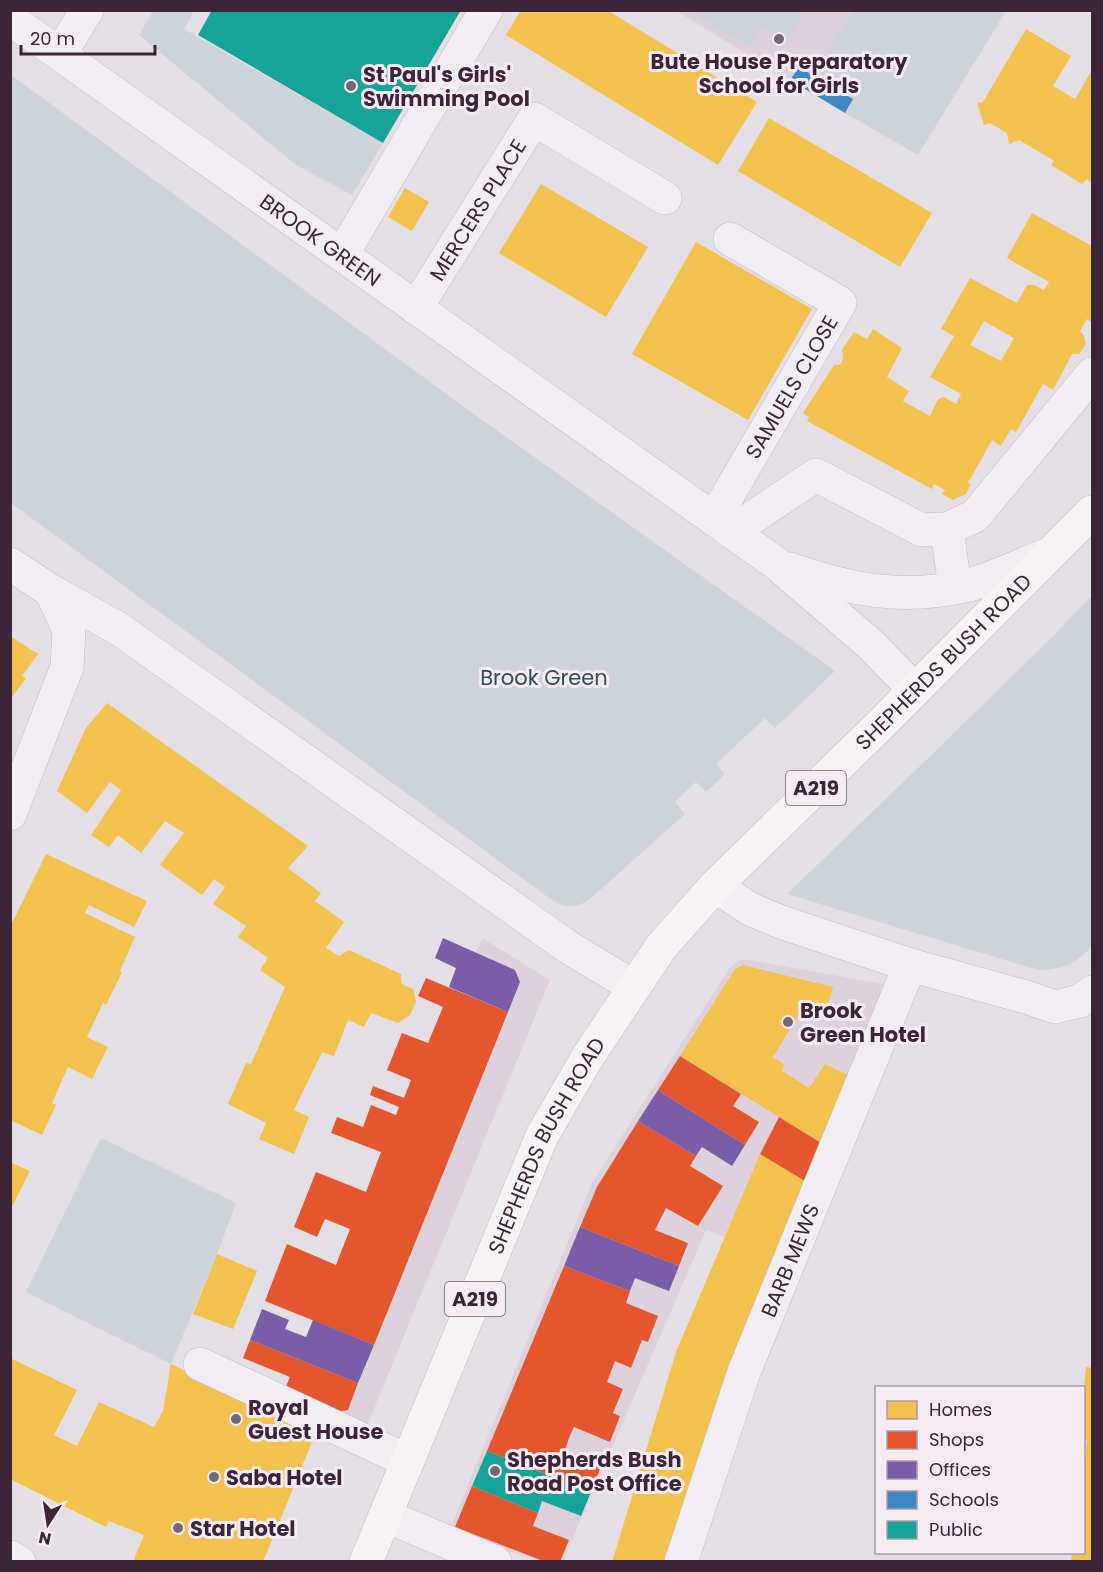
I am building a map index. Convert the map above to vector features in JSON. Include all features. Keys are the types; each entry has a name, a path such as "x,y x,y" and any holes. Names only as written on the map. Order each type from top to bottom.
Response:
{"main road":[{"name":"SHEPHERDS BUSH ROAD","path":"366,1562 542,1136 587,1058 634,987 676,928 715,886 1092,512"}],"street":[{"path":"60,54 87,10"},
{"path":"342,255 486,10"},
{"name":"BROOK GREEN","path":"10,19 777,564 870,644 915,690"},
{"name":"MERCERS PLACE","path":"416,308 534,119 665,198"},
{"name":"SAMUELS CLOSE","path":"723,525 840,303 730,239"},
{"path":"723,525 816,475 922,530 947,529 975,516 1092,374"},
{"path":"947,529 955,588"},
{"name":"BROOK GREEN","path":"777,564 843,586 903,593 967,586 1051,553"},
{"path":"10,564 51,591 119,630 568,947 634,987"},
{"path":"10,814 67,667 69,630 51,591"},
{"path":"715,886 763,915 910,965 1055,1007 1092,1023"},
{"name":"BARB MEWS","path":"681,1562 744,1372 910,965"},
{"path":"1055,1007 1080,1000 1092,992"},
{"path":"200,1364 408,1461"},
{"path":"386,1516 495,1562"},
{"path":"10,1557 19,1562"}],"shaded area":[{"name":"Bute House Preparatory School for Girls","path":"676,11 853,11 813,75 799,67 790,80"},
{"path":"482,938 550,980 365,1431 287,1398"},
{"path":"742,959 884,984 884,992 781,1259 706,1230 563,1561 536,1561 450,1529 592,1183 731,966"}],"green space":[{"path":"153,11 194,11 184,29 383,143 352,195 296,165 139,35"},
{"path":"688,11 804,11 787,41 761,26 749,46"},
{"path":"853,11 1006,11 918,155 845,113 853,99 813,75"},
{"name":"Brook Green","path":"11,75 471,412 835,671 775,728 765,718 716,764 725,774 706,792 696,782 675,802 685,814 590,899 571,906 552,900 11,503"},
{"path":"1092,596 1092,946 1087,952 1068,965 1038,970 787,894 979,709"},
{"path":"101,1138 236,1203 171,1364 26,1292"}],"building: Homes":[{"path":"521,10 607,10 757,102 718,165 506,35"},
{"path":"1026,29 1071,56 1053,86 1075,99 1092,70 1092,183 1087,179 1082,184 1051,165 1054,161 1043,154 1019,140 1009,144 1007,133 990,123 984,125 977,103 983,102"},
{"path":"769,118 932,213 900,267 738,171"},
{"path":"541,184 648,247 606,317 499,253"},
{"path":"405,188 429,202 412,231 388,217"},
{"path":"1032,213 1092,246 1092,323 1087,319 1080,331 1086,344 1079,354 1072,354 1053,390 1043,384 1016,432 1011,429 1001,446 992,440 968,483 971,484 966,494 953,500 942,494 945,490 934,484 932,489 807,421 809,417 803,413 834,365 840,365 843,358 842,350 854,332 867,339 873,329 902,348 887,377 909,391 903,401 930,416 938,399 944,397 956,404 961,394 930,377 954,336 941,329 970,278 1017,303 1027,285 1034,285 1044,290 1049,282 1007,258","holes":["984,321 1014,338 1001,361 970,345"]},
{"path":"696,242 812,309 748,420 632,354"},
{"path":"10,636 38,654 22,676 26,678 10,700"},
{"path":"107,703 308,846 288,868 321,893 315,901 344,922 326,948 339,956 349,950 401,974 402,984 413,989 416,1002 410,1015 398,1023 371,1013 364,1027 348,1020 334,1056 322,1052 294,1110 309,1117 294,1154 259,1139 266,1123 228,1104 246,1063 251,1064 285,987 260,970 268,958 238,937 246,926 213,904 225,887 214,879 202,895 160,865 184,833 165,821 141,853 118,835 109,847 91,835 121,790 110,782 87,813 57,791 86,728"},
{"path":"46,854 147,901 134,927 89,905 85,913 135,937 120,971 122,972 106,1005 103,1003 87,1037 108,1047 92,1079 68,1067 52,1103 56,1105 42,1135 10,1120 10,927"},
{"path":"743,965 833,987 825,1015 802,1009 773,1057 785,1065 782,1071 809,1088 825,1064 849,1076 821,1143 680,1056 735,969"},
{"path":"760,1154 805,1181 728,1368 667,1562 612,1562 676,1352"},
{"path":"10,1162 30,1171 10,1211"},
{"path":"217,1254 257,1271 233,1329 193,1314"},
{"path":"10,1358 77,1390 54,1435 77,1446 99,1402 154,1427 163,1411 171,1364 316,1432 263,1562 139,1562 134,1559 144,1535 109,1521 106,1527 10,1479"},
{"path":"1086,1367 1092,1368 1092,1562 1071,1562 1072,1554 1085,1554 1087,1440 1085,1440"}],"building: Shops":[{"path":"426,978 508,1012 374,1345 265,1301 287,1244 336,1265 350,1229 325,1219 317,1237 294,1227 316,1172 366,1192 381,1152 331,1133 337,1117 363,1127 371,1105 396,1115 399,1107 370,1095 373,1086 404,1098 411,1080 387,1070 402,1033 428,1043 443,1007 418,996"},
{"path":"680,1056 741,1094 733,1106 759,1122 745,1145 658,1090"},
{"path":"779,1117 821,1143 805,1181 760,1154"},
{"path":"638,1121 696,1156 690,1166 723,1186 698,1226 666,1208 655,1230 688,1243 679,1266 580,1227 597,1187"},
{"path":"564,1266 630,1291 626,1303 658,1316 648,1342 642,1340 631,1368 615,1361 607,1382 623,1389 613,1413 620,1416 610,1442 574,1427 569,1438 565,1450 602,1464 591,1492 487,1451"},
{"path":"250,1340 358,1383 348,1410 333,1413 284,1391 290,1377 243,1358"},
{"path":"472,1486 538,1513 533,1526 569,1540 560,1562 546,1562 455,1527"}],"building: Offices":[{"path":"443,938 515,970 520,982 508,1012 449,987 456,968 435,958"},
{"path":"658,1090 745,1145 732,1166 702,1147 696,1156 638,1121"},
{"path":"580,1227 679,1266 669,1291 635,1278 630,1291 564,1266"},
{"path":"262,1309 289,1320 285,1329 306,1337 313,1320 374,1345 358,1383 250,1340"}],"building: Schools":[{"path":"799,67 853,99 845,113 790,80"}],"building: Public":[{"name":"St Paul's Girls' Swimming Pool","path":"212,10 461,10 383,143 198,35"},
{"path":"487,1451 591,1492 581,1516 542,1501 538,1513 472,1486"}],"place":[{"name":"Bute House Preparatory School for Girls","path":"779,39"},
{"name":"St Paul's Girls' Swimming Pool","path":"351,86"},
{"name":"Brook Green Hotel","path":"788,1022"},
{"name":"Royal Guest House","path":"236,1419"},
{"name":"Shepherds Bush Road Post Office","path":"495,1471"},
{"name":"Saba Hotel","path":"214,1477"},
{"name":"Star Hotel","path":"178,1528"}]}
